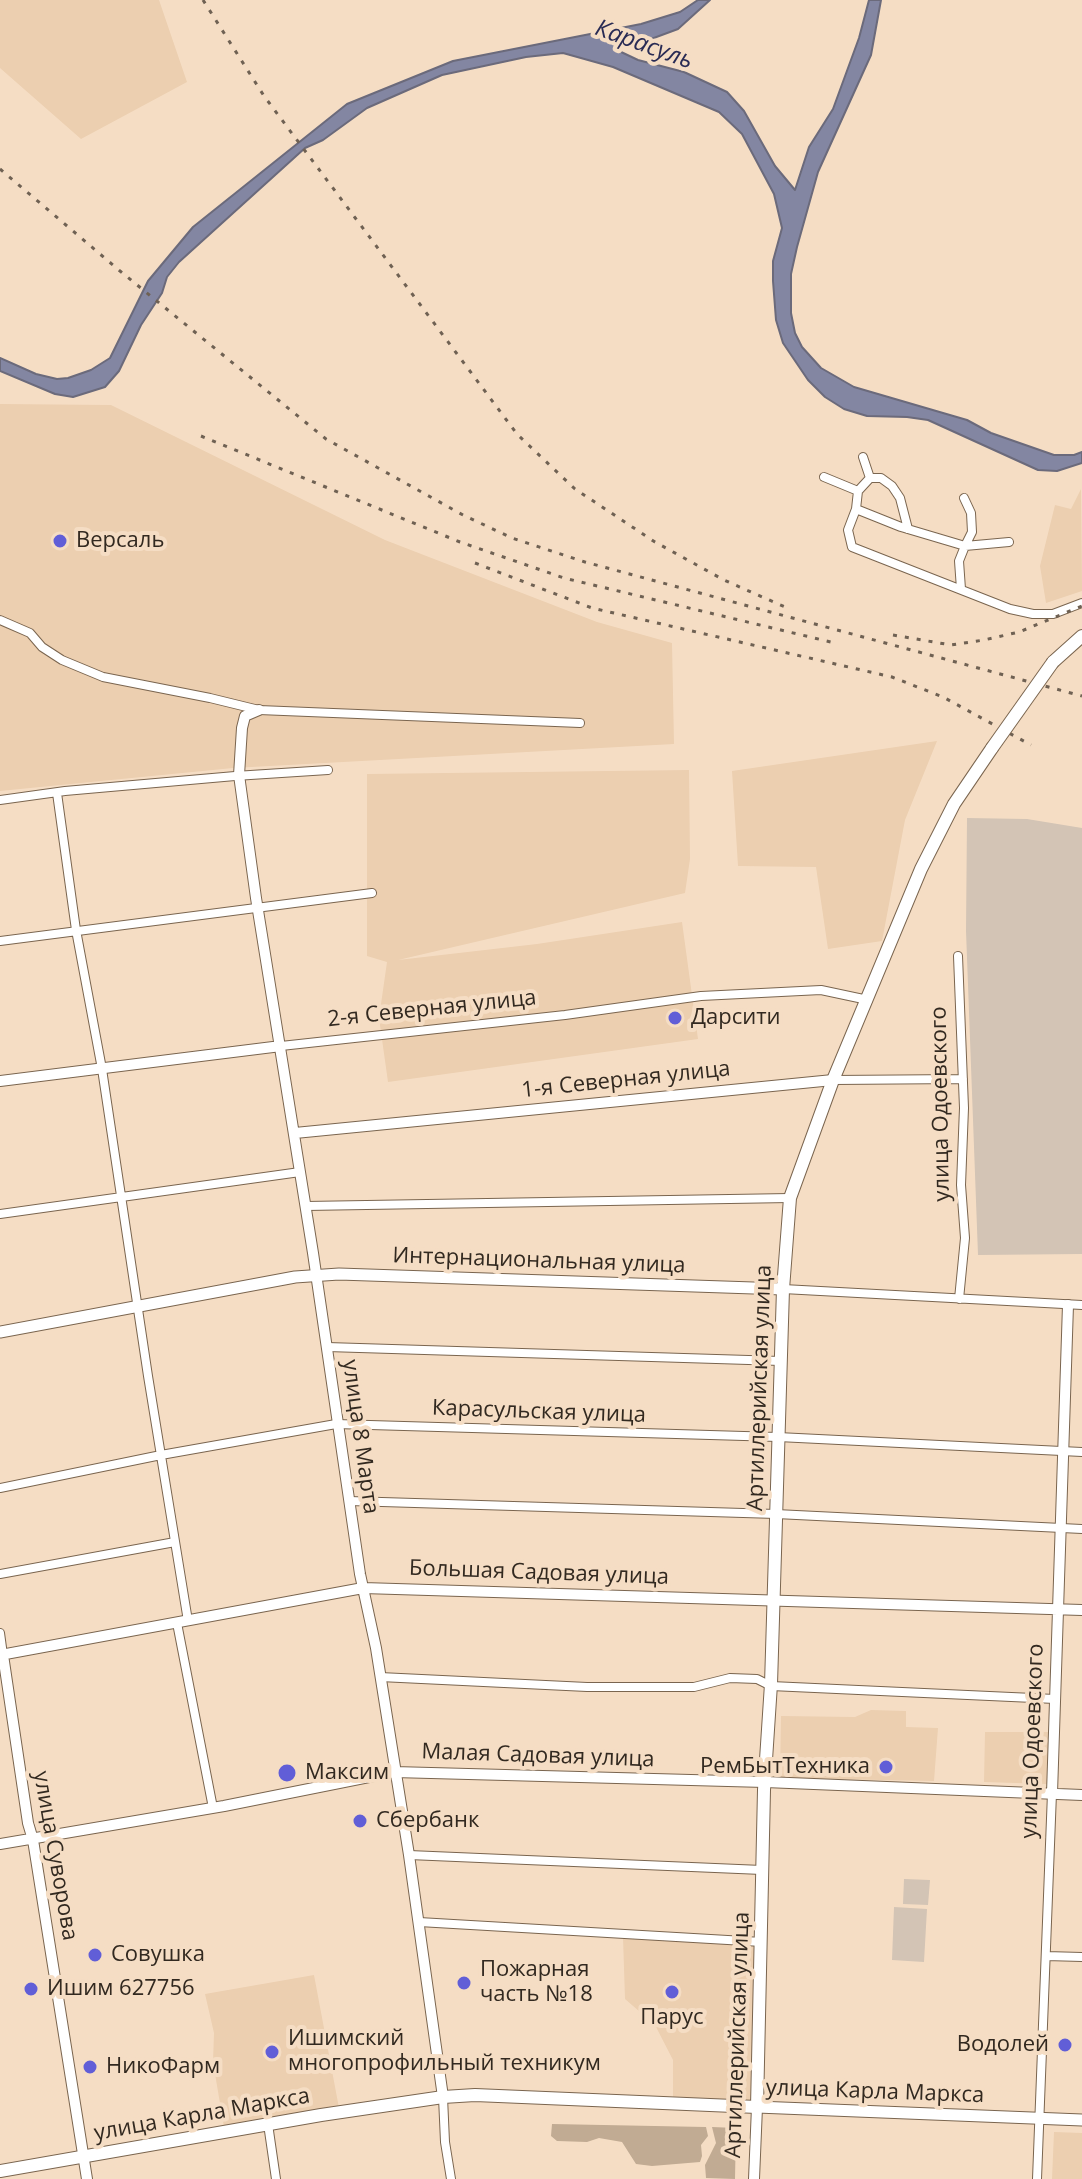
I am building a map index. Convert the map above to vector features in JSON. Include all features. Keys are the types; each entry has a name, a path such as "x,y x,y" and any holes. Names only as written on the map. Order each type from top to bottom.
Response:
{"main road":[{"name":"Артиллерийская улица","path":"757,2107 765,1782 771,1686 783,1289 790,1198 833,1080 921,869 954,804 1053,662 1082,636"},
{"name":"Интернациональная улица","path":"0,1332 316,1275 783,1289"},
{"name":"улица Карла Маркса","path":"0,2171 268,2124 443,2097 475,2095 1082,2120"}],"street":[{"path":"863,457 870,478"},
{"path":"824,477 858,491"},
{"path":"908,529 900,498 892,486 881,478 870,478 858,491 856,509 848,530 852,547 1010,609 1053,614 1082,603"},
{"path":"961,589 959,561 972,532 971,513 964,498"},
{"path":"856,509 965,546 1009,542"},
{"path":"0,620 30,633 42,647 62,660 103,677 259,710 580,723"},
{"path":"238,705 245,716 259,710"},
{"name":"улица 8 Марта","path":"245,716 239,775 257,908 295,1133 336,1424 409,1855 443,2097 451,2179"},
{"path":"0,800 239,775 328,770"},
{"path":"57,793 76,930 102,1069 139,1306 175,1542 183,1622 213,1808"},
{"path":"0,941 372,893"},
{"name":"улица Одоевского","path":"958,956 963,1079 961,1174 965,1238 959,1299"},
{"name":"2-я Северная улица","path":"0,1081 565,1015 701,996 821,990 868,1000"},
{"name":"1-я Северная улица","path":"295,1133 833,1080 963,1079"},
{"path":"0,1214 300,1172"},
{"path":"306,1206 790,1198"},
{"name":"Интернациональная улица","path":"783,1289 1082,1305"},
{"name":"улица Одоевского","path":"1037,2179 1068,1305"},
{"path":"327,1347 781,1361"},
{"name":"Карасульская улица","path":"0,1488 336,1424 778,1437 1082,1452"},
{"path":"349,1501 776,1514 1082,1529"},
{"path":"0,1574 175,1542"},
{"name":"Большая Садовая улица","path":"2,1655 363,1588 1082,1610"},
{"name":"улица Суворова","path":"0,1633 87,2179"},
{"path":"380,1677 587,1687 694,1687 730,1678 757,1679 771,1686 1055,1699"},
{"name":"Малая Садовая улица","path":"0,1844 213,1808 394,1772 765,1782 1082,1795"},
{"path":"409,1855 762,1870"},
{"path":"419,1922 762,1942"},
{"path":"1046,1956 1082,1957"},
{"name":"Артиллерийская улица","path":"754,2179 757,2107"},
{"path":"268,2124 276,2179"}],"shaded area":[{"path":"0,0 159,0 187,82 81,139 0,68"},
{"path":"0,404 111,405 385,540 597,622 672,643 674,744 233,768 0,791"},
{"path":"1081,489 1082,591 1046,603 1040,566 1055,505 1071,509"},
{"path":"937,741 905,820 882,941 828,949 816,867 738,866 732,771"},
{"path":"689,770 690,859 685,893 398,960 537,944 682,922 698,1039 388,1082 379,1018 387,962 367,956 367,774"},
{"path":"967,818 1027,819 1082,828 1082,1254 978,1255 966,931"},
{"path":"871,1710 906,1711 906,1727 938,1728 934,1781 780,1778 781,1716 855,1717"},
{"path":"985,1732 1050,1732 1047,1784 984,1782"},
{"path":"904,1879 930,1880 928,1905 903,1904"},
{"path":"894,1907 927,1909 924,1962 892,1960"},
{"path":"623,1937 755,1945 753,2101 673,2097 673,2060 655,2025 625,1999"},
{"name":"Ишимский многопрофильный техникум","path":"314,1975 339,2108 224,2127 213,2062 214,2033 205,1994"},
{"path":"552,2124 706,2127 708,2136 701,2145 700,2162 652,2166 636,2164 622,2142 599,2138 587,2142 557,2141 551,2136"},
{"path":"712,2127 736,2128 735,2179 706,2178 705,2165 716,2143"},
{"path":"1054,2132 1082,2133 1082,2179 1052,2179"}],"water":[{"path":"698,0 710,0 678,29 651,39 619,45 619,51 638,60 684,72 727,92 744,111 775,166 795,190 809,147 833,109 859,38 869,0 881,0 871,55 818,172 797,247 791,274 791,313 802,347 821,368 854,387 967,420 991,433 1054,455 1082,452 1082,463 1057,471 1038,470 928,420 867,416 844,409 825,397 808,380 783,343 776,320 773,281 773,261 782,228 774,194 742,134 719,112 613,67 563,53 526,57 442,75 367,108 323,140 305,148 179,262 167,277 162,293 141,325 119,371 105,387 73,397 55,394 0,371 0,358 36,374 68,378 91,370 110,358 148,281 193,227 347,104 453,61 641,24 680,12"}],"railway":[{"path":"203,0 264,96 517,434 575,489 655,542 724,580 785,607"},
{"path":"0,169 326,439 463,515 512,538 585,562 1082,696"},
{"path":"201,436 460,542 564,578 835,643"},
{"path":"475,563 592,608 892,677 943,697 1031,745"},
{"path":"893,635 951,645 984,640 1019,632 1082,606"}],"place":[{"name":"Версаль","path":"60,541"},
{"name":"Дарсити","path":"675,1018"},
{"name":"РемБытТехника","path":"886,1767"},
{"name":"Максим","path":"287,1773"},
{"name":"Сбербанк","path":"360,1821"},
{"name":"Совушка","path":"95,1955"},
{"name":"Пожарная часть №18","path":"464,1983"},
{"name":"Ишим 627756","path":"31,1989"},
{"name":"Парус","path":"672,1992"},
{"name":"Водолей","path":"1065,2045"},
{"name":"Ишимский многопрофильный техникум","path":"272,2052"},
{"name":"НикоФарм","path":"90,2067"}],"water label":[{"name":"Карасуль","path":"644,45"}]}
